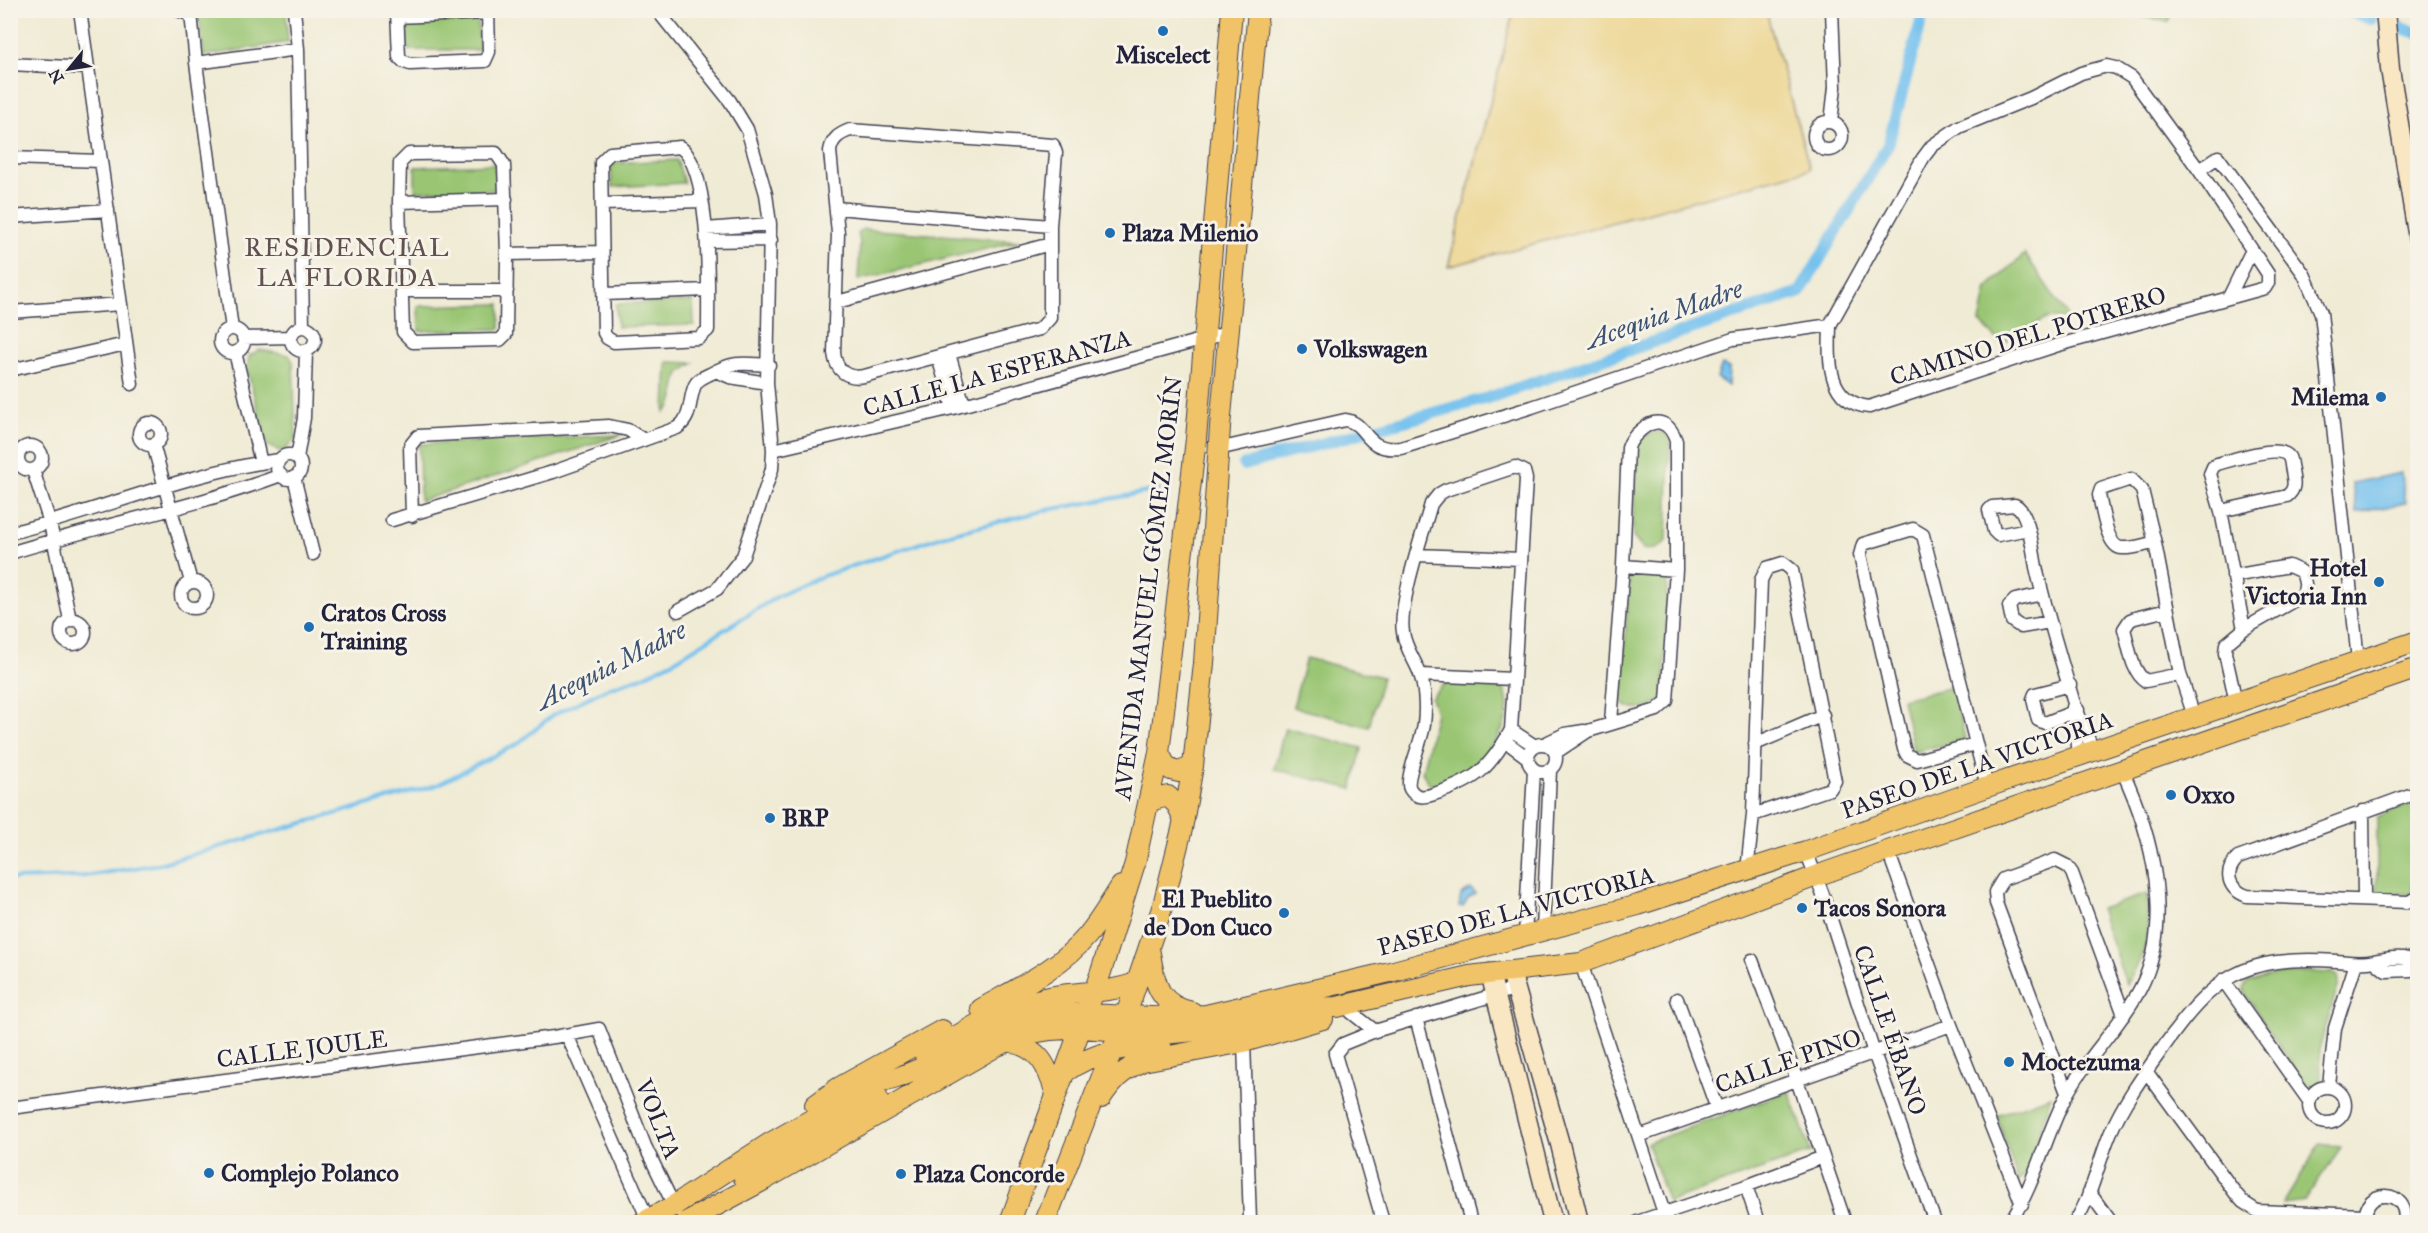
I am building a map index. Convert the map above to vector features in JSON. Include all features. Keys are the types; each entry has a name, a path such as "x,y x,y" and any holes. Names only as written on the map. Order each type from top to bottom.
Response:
{"main road":[{"name":"AVENIDA MANUEL GÓMEZ MORÍN","path":"1010,1222 1085,1020 1135,863 1159,753 1196,440 1232,10"},
{"path":"1045,1222 1119,1032 1149,947 1163,905 1184,819 1193,766 1204,663 1218,449 1258,10"},
{"name":"PASEO DE LA VICTORIA","path":"1119,1032 1179,1017 1206,1015 1327,985 1360,980 1713,882 2418,641"},
{"path":"1312,1008 1337,1006 1490,974 1512,980 1581,963 1721,909 2418,668"},
{"path":"1159,753 1171,770 1179,772 1193,766"},
{"path":"1150,801 1168,796 1177,805 1184,819"},
{"path":"680,1217 770,1143 795,1119 838,1088 1014,990 1071,952 1098,921 1135,863"},
{"path":"1713,882 1721,909"},
{"path":"1149,947 1155,980 1164,998 1180,1009 1206,1015"},
{"path":"770,1143 875,1084 897,1078 936,1062 1004,1027 1023,1020 1066,1012 1119,1032 1190,1043 1265,1026 1312,1008 1333,993 1360,980"},
{"path":"1083,1126 1112,1082 1129,1066 1143,1061 1244,1042 1351,1012 1423,997 1439,990 1450,981"},
{"path":"728,1199 748,1174 757,1167 874,1099 921,1058 999,1012 1056,996 1093,993 1136,983"},
{"path":"646,1222 680,1217 728,1199 1008,1041 1085,1020"},
{"path":"1065,1072 1119,1032"},
{"path":"1008,1041 1022,1044 1043,1061 1050,1072 1056,1094"}],"street":[{"path":"80,10 132,384"},
{"path":"178,10 184,14 193,12 196,63 232,329"},
{"path":"294,10 298,49 303,326"},
{"path":"657,10 723,93 747,129 766,194 771,240 767,382 773,450 772,469 743,556 717,589 678,611"},
{"path":"1831,122 1835,87 1832,10"},
{"path":"2385,10 2390,69 2418,239"},
{"path":"488,12 488,58 481,62 469,63 410,64 404,62 398,49 397,14 488,12"},
{"path":"196,63 298,49"},
{"path":"10,64 88,68"},
{"path":"1218,449 1345,420 1354,422 1369,441 1381,448 1401,448 1532,407 1733,339 1830,325 1923,158 1932,146 1959,127 2031,98 2081,73 2107,66 2116,68 2132,78 2199,170 2252,249 2229,297"},
{"path":"850,130 1050,144 1055,147 1056,153 1050,226 1050,318 1040,329 856,378 840,370 835,361 836,208 831,145 842,133 850,130"},
{"path":"680,147 691,158 702,201 706,235 708,330 703,336 614,342 607,338 604,333 603,204 601,162 610,153 680,147"},
{"path":"496,153 503,159 507,254 507,330 504,338 500,340 413,342 403,332 399,202 400,163 409,154 496,153"},
{"path":"2199,170 2218,157 2304,274 2321,313 2358,660"},
{"path":"10,158 101,161"},
{"path":"399,202 506,200"},
{"path":"603,204 702,201"},
{"path":"836,208 1050,226"},
{"path":"10,217 108,210"},
{"path":"706,235 770,224"},
{"path":"706,235 771,240"},
{"path":"837,302 1050,244"},
{"name":"CAMINO DEL POTRERO","path":"1830,325 1829,352 1833,379 1842,395 1859,406 1869,407 2055,346 2265,288 2268,283 2268,274 2252,249"},
{"path":"507,254 602,252"},
{"path":"604,294 708,290"},
{"path":"402,291 507,291"},
{"path":"10,312 121,304"},
{"path":"303,326 295,330 291,337 295,348 306,351"},
{"path":"303,326 313,332 316,339 313,346 306,351"},
{"path":"232,329 239,331 243,338 243,345 235,352 224,349 221,342 225,332 232,329"},
{"name":"CALLE LA ESPERANZA","path":"773,450 958,407 1230,332"},
{"path":"243,338 291,337"},
{"path":"10,370 126,344"},
{"path":"279,460 278,468 281,475 287,478 294,477 301,468 297,458 304,418 306,351"},
{"path":"235,352 261,462"},
{"path":"944,356 958,407"},
{"path":"392,520 412,516 553,472 683,424 688,416 695,385 701,379 720,367 740,362 769,365"},
{"path":"716,371 730,377 767,382"},
{"path":"1556,753 1588,731 1611,722 1658,710 1667,701 1676,570 1676,441 1673,434 1662,423 1637,433 1629,442 1623,566 1611,722"},
{"path":"412,516 410,446 418,436 609,426 628,430 644,440"},
{"path":"153,444 191,582"},
{"path":"2221,511 2287,496 2291,493 2294,484 2289,458 2284,453 2274,450 2214,465 2210,474 2221,511 2244,629"},
{"path":"10,533 165,487 261,462 279,460 290,455 297,458"},
{"path":"1511,468 1522,469 1526,479 1514,679 1508,736 1492,761 1473,779 1458,787 1424,797 1414,794 1408,786 1422,740 1424,724 1420,675 1407,648 1402,621 1417,555 1431,504 1439,494 1446,489 1511,468"},
{"path":"33,470 50,523 70,620"},
{"path":"10,553 227,495 281,475"},
{"path":"294,477 313,554"},
{"path":"2155,543 2121,549 2116,547 2109,538 2099,495 2101,489 2131,479 2139,485 2155,543 2180,674 2194,716"},
{"path":"2028,529 1998,535 1994,531 1988,513 1992,507 2015,504 2024,511 2049,622 2070,685 2085,754"},
{"path":"1975,744 1917,760 1907,755 1860,555 1863,544 1913,529 1923,535 1987,787"},
{"path":"1417,555 1521,559"},
{"path":"1747,871 1753,815 1761,580 1767,568 1783,563 1792,570 1836,775 1830,789 1753,815"},
{"path":"1623,566 1676,570"},
{"path":"2233,576 2289,566 2302,572 2306,584 2304,593 2300,597 2244,629 2226,644 2225,653 2236,702"},
{"path":"2042,594 2013,601 2008,606 2014,624 2021,627 2049,622"},
{"path":"2167,609 2130,620 2124,629 2139,676 2146,681 2180,674"},
{"path":"1420,675 1514,679"},
{"path":"2070,685 2038,693 2033,699 2038,720 2043,723 2075,708"},
{"path":"1755,744 1823,715"},
{"path":"1534,933 1531,764 1540,745 1565,734 1588,731"},
{"path":"1508,736 1549,746 1556,753 1556,762 1550,770 1534,933"},
{"path":"1508,736 1531,764 1545,772 1550,770"},
{"path":"2010,1222 2022,1204 2067,1093 2124,1015 2140,989 2150,966 2157,917 2150,851 2140,813 2122,770"},
{"path":"2418,792 2238,858 2233,863 2229,876 2234,889 2247,896 2409,902 2418,898"},
{"path":"2363,811 2364,899"},
{"path":"1888,851 1951,1025 2022,1204"},
{"name":"CALLE ÉBANO","path":"1806,852 1874,1053 1935,1222"},
{"path":"2067,1093 1996,903 1995,892 2003,879 2055,860 2067,866 2072,873 2124,1015"},
{"path":"1752,960 1797,1080 1845,1222"},
{"path":"2075,1222 2089,1192 2111,1132 2146,1071 2198,1002 2223,980 2250,968 2276,961 2356,963 2374,961 2386,971 2411,970 2418,963"},
{"path":"1581,963 1596,1016 1639,1136 1665,1218"},
{"path":"2329,1086 2335,1028 2356,963"},
{"path":"1490,974 1553,1222"},
{"path":"1383,1222 1335,1054 1343,1044 1375,1031 1494,994 1512,980 1560,1144 1579,1222"},
{"path":"2223,980 2309,1101 2311,1114 2320,1122 2333,1123 2346,1109 2341,1092 2329,1086 2314,1092 2309,1101"},
{"path":"1677,999 1717,1108"},
{"path":"1351,1012 1375,1031"},
{"path":"1416,1018 1471,1222"},
{"name":"CALLE PINO","path":"1639,1136 1951,1025"},
{"name":"CALLE JOULE","path":"10,1108 599,1029"},
{"name":"VOLTA","path":"599,1029 645,1146 680,1217"},
{"name":"VOLTA","path":"567,1035 646,1222"},
{"path":"1244,1042 1250,1222"},
{"path":"2146,1071 2236,1194 2251,1208 2258,1211 2366,1219 2370,1203 2375,1199 2388,1196 2400,1202 2405,1214 2404,1222"},
{"path":"1534,1151 1560,1144"},
{"path":"1637,1222 1665,1218 1823,1157"},
{"path":"1746,1186 1758,1222"},
{"path":"2089,1192 2111,1222"}],"green space":[{"path":"198,11 286,11 288,42 204,56"},
{"path":"2114,11 2172,11 2168,22"},
{"path":"478,18 479,50 408,50 405,19"},
{"path":"677,160 684,183 612,187 611,163"},
{"path":"495,164 496,190 415,191 415,167"},
{"path":"863,229 1019,241 858,280 860,242 858,234"},
{"path":"2025,254 2069,318 2047,318 2002,344 1980,322 1987,288"},
{"path":"693,301 694,325 617,327 616,304"},
{"path":"500,304 500,329 419,331 418,306"},
{"path":"259,350 289,355 293,362 296,439 282,452 267,445 247,369 249,356"},
{"path":"667,362 694,363 682,371 678,377 674,398 665,412"},
{"path":"1655,432 1664,432 1670,440 1667,540 1656,548 1647,550 1643,549 1633,537 1637,442 1642,437"},
{"path":"621,435 420,501 419,444"},
{"path":"1658,572 1667,581 1664,698 1642,709 1631,708 1621,702 1629,579 1636,573"},
{"path":"1306,658 1382,677 1369,727 1293,707"},
{"path":"1444,684 1502,685 1507,698 1507,712 1497,740 1477,763 1453,780 1430,785 1422,772 1436,713 1431,698"},
{"path":"1953,687 1965,739 1914,752 1902,699"},
{"path":"1285,728 1362,748 1352,789 1274,769"},
{"path":"2417,800 2412,894 2377,893 2377,818"},
{"path":"2147,894 2146,942 2139,962 2126,984 2100,909"},
{"path":"2332,973 2338,976 2339,983 2320,1046 2321,1080 2314,1086 2306,1086 2243,989 2247,982 2271,975"},
{"path":"1789,1091 1811,1152 1668,1202 1647,1143"},
{"path":"2051,1096 2026,1174 2018,1182 1997,1115"},
{"path":"2320,1144 2341,1147 2304,1201 2283,1204"}],"sand":[{"path":"1514,10 1766,11 1810,169 1448,267"}],"water":[{"path":"1722,365 1729,368 1728,386 1717,378"},
{"path":"2401,473 2406,503 2357,513 2352,483"},
{"path":"1471,889 1476,894 1468,898 1463,907 1459,907 1461,895"}],"waterway":[{"name":"Acequia Madre","path":"1244,465 1488,398 1800,292 1888,145 1924,10"},
{"path":"2345,10 2371,19"},
{"path":"2391,25 2418,33"},
{"name":"Acequia Madre","path":"10,879 79,877 159,864 437,785 517,744 553,715 608,688 642,677 674,661 778,596 823,576 945,535 1047,510 1159,490"}],"place":[{"name":"Miscelect","path":"1163,31"},
{"name":"Plaza Milenio","path":"1110,233"},
{"name":"Volkswagen","path":"1302,349"},
{"name":"Milema","path":"2381,397"},
{"name":"Hotel Victoria Inn","path":"2379,582"},
{"name":"Cratos Cross Training","path":"309,627"},
{"name":"Oxxo","path":"2171,795"},
{"name":"BRP","path":"770,818"},
{"name":"Tacos Sonora","path":"1802,908"},
{"name":"El Pueblito de Don Cuco","path":"1284,913"},
{"name":"Moctezuma","path":"2009,1062"},
{"name":"Complejo Polanco","path":"209,1173"},
{"name":"Plaza Concorde","path":"901,1174"}],"district":[{"name":"RESIDENCIAL LA FLORIDA","path":"347,262"}]}
